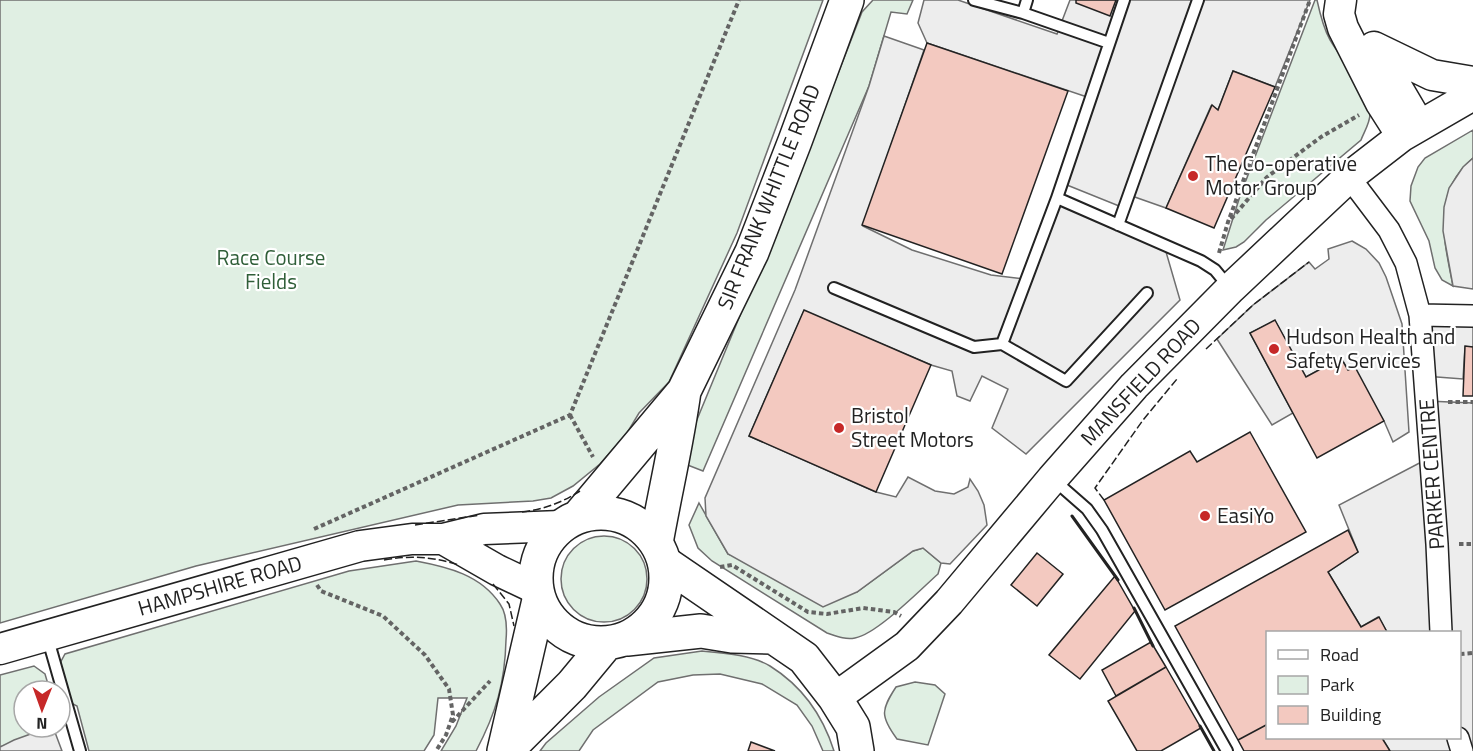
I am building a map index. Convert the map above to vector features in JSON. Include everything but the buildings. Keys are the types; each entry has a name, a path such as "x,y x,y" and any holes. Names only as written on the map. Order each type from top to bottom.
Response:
{"main road":[{"name":"SIR FRANK WHITTLE ROAD","path":"570,521 612,478 684,391 752,252 847,0"},
{"name":"SIR FRANK WHITTLE ROAD","path":"660,553 667,482 676,449 684,391"},
{"path":"505,751 537,594 535,570 540,554 548,538 570,521 601,513 622,516 642,527 660,553 772,637 804,658 835,698 853,727 857,751"},
{"path":"505,751 617,641 643,629 655,615 663,599 666,581 660,553"},
{"path":"537,594 549,619 565,633 585,642 617,641 701,631 732,636 772,637"}],"street":[{"path":"1341,0 1374,47 1411,131"},
{"path":"1341,0 1339,14 1343,28 1381,102 1411,131"},
{"path":"1374,47 1432,75 1473,82"},
{"name":"MANSFIELD ROAD","path":"835,698 907,646 949,602 1134,386 1231,288 1349,177 1411,131 1473,94"},
{"name":"PARKER CENTRE","path":"1349,177 1389,230 1406,263 1420,315 1437,544 1441,631"},
{"path":"1420,315 1473,316"},
{"name":"HAMPSHIRE ROAD","path":"0,649 360,546 412,539 443,539 484,528 570,521"},
{"name":"HAMPSHIRE ROAD","path":"443,539 537,594"}],"lane":[{"path":"974,0 1023,13 1109,43"},
{"path":"1023,13 1027,0"},
{"path":"1002,344 1057,198 1124,0"},
{"path":"1118,225 1197,0"},
{"path":"1057,198 1201,261 1215,270 1231,288"},
{"path":"834,288 974,347 1002,344 1066,381 1147,293"},
{"path":"1052,479 1087,509 1102,530 1227,751"},
{"path":"47,636 80,751"}],"path":[{"path":"612,478 604,477 570,415 739,0"},
{"path":"1231,288 1216,262 1228,222 1310,0"},
{"path":"1228,222 1267,177 1321,137 1361,114"},
{"path":"718,568 732,565 808,612 827,614 863,608 894,612 920,632"},
{"path":"450,724 497,674"}],"green space":[{"name":"Race Course Fields","path":"0,0 823,0 737,233 669,382 639,413 627,433 600,464 573,486 551,498 458,505 196,566 0,623"},
{"path":"873,0 913,0 907,14 891,12 869,86 703,471 685,464 696,422 805,158 862,12"},
{"path":"1315,0 1317,0 1330,40 1361,85 1369,105 1368,124 1361,140 1266,220 1244,242 1236,247 1223,250 1240,196"},
{"path":"1473,130 1473,158 1451,186 1446,202 1444,235 1453,286 1442,280 1435,268 1429,241 1410,201 1411,186 1418,167 1425,158"},
{"path":"699,503 728,554 857,592 913,551 923,548 941,563 938,574 875,629 855,638 841,637 827,633 712,561 698,548 689,525"},
{"path":"604,536 628,543 640,555 647,579 640,603 628,615 604,622 580,615 568,603 561,579 568,555 580,543"},
{"path":"416,561 440,566 474,579 500,604 506,622 504,670 494,711 476,751 441,751 456,726 467,698 438,698 434,735 424,751 89,751 77,706 72,704 72,679 63,679 59,665 65,654 349,571"},
{"path":"702,651 755,659 781,674 810,703 824,726 834,751 823,751 812,726 797,705 762,684 720,674 693,675 658,682 593,730 579,751 540,751 546,743 599,697 654,658"},
{"path":"34,666 45,674 46,679 12,679 12,739 20,739 0,747 0,675"},
{"path":"915,682 935,685 945,694 928,745 897,739 885,719 885,707 896,687"}],"shaded area":[{"path":"924,0 958,0 1057,34 1070,0 1310,0 1275,87 1233,71 1218,110 1211,106 1166,208 1129,195 1124,208 1062,183 1090,98 927,43 918,23"},
{"path":"884,36 924,50 863,226 912,250 991,275 1024,279 1057,198 1164,245 1180,300 1026,454 992,428 1008,389 982,376 970,401 957,396 952,371 931,365 804,311 749,436 876,492 896,497 908,477 935,491 954,494 968,487 970,479 984,505 987,525 950,564 941,563 923,548 913,551 857,592 823,607 728,554 706,516 705,498 795,290 869,86"},
{"path":"1473,158 1473,289 1453,286 1443,231 1444,207 1449,188 1463,167"},
{"path":"1352,241 1366,249 1379,263 1402,324 1409,432 1393,442 1384,421 1341,358 1306,377 1275,321 1250,333 1293,413 1272,425 1217,339 1253,305 1309,262 1315,269 1329,259 1328,249"},
{"path":"1420,315 1473,316 1473,347 1465,347 1463,379 1424,376"},
{"path":"1427,401 1473,403 1473,751 1390,751 1383,739 1461,739 1461,631 1386,631 1378,617 1361,627 1328,572 1358,552 1339,505 1431,457"},
{"path":"58,739 62,751 0,751 0,747 14,740"}],"fence":[{"path":"1206,349 1253,305 1309,262"},
{"path":"1104,500 1095,488 1143,420 1177,379"},
{"path":"522,512 552,505 580,491"},
{"path":"415,525 480,515"},
{"path":"384,560 422,558 459,565"},
{"path":"493,584 509,604 514,626"}],"wall":[{"path":"1072,516 1118,580"},
{"path":"1134,608 1153,646"},
{"path":"1200,726 1214,751"}],"place":[{"name":"The Co-operative Motor Group","path":"1193,176"},
{"name":"Hudson Health and Safety Services","path":"1274,349"},
{"name":"Bristol Street Motors","path":"839,428"},
{"name":"EasiYo","path":"1205,516"}]}
